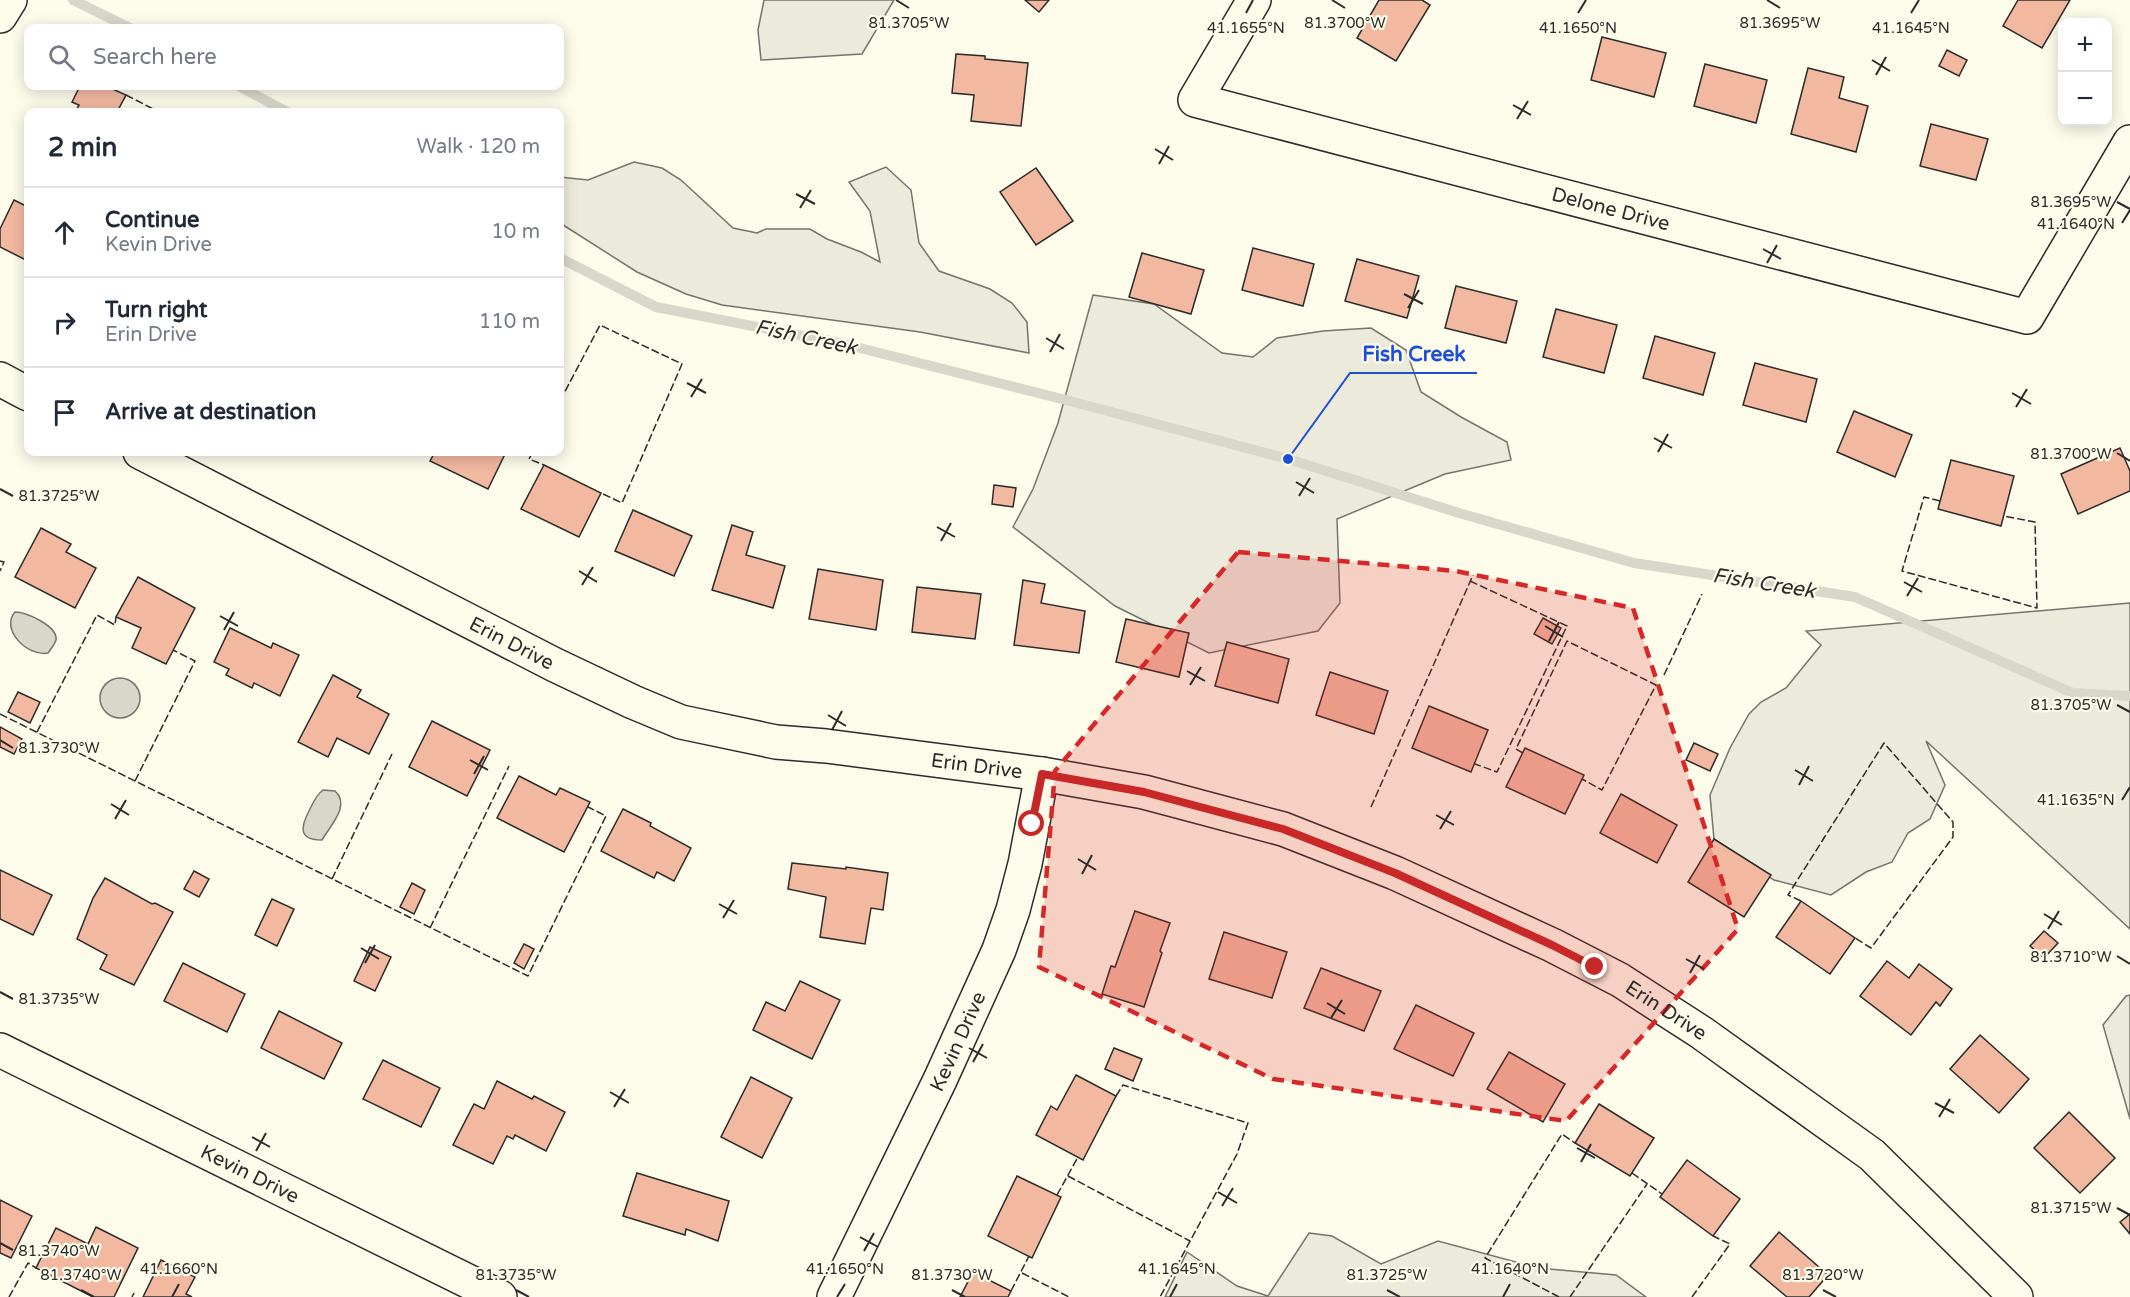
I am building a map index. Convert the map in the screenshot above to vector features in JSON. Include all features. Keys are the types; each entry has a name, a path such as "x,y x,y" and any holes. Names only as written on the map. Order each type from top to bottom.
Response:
{"street":[{"name":"Delone Drive","path":"1254,0 1195,100 2027,317 2130,142"},
{"path":"0,380 24,392"},
{"name":"Erin Drive","path":"148,456 555,665 681,722 776,742 1042,774 1144,792 1283,829 1395,873 1552,945 1620,980 1702,1033 1872,1155 2016,1297"},
{"name":"Kevin Drive","path":"834,1297 940,1080 999,950 1025,864 1042,774"},
{"name":"Kevin Drive","path":"0,1050 500,1297"}],"highlighted area":[{"path":"1238,552 1456,571 1633,608 1738,929 1566,1121 1273,1079 1039,967 1055,771"}],"shaded area":[{"path":"764,0 894,0 862,54 761,60 758,30"},
{"path":"634,162 662,168 681,180 733,228 757,233 766,229 810,229 880,262 870,211 849,182 886,167 911,190 919,243 939,271 990,289 1012,303 1027,322 1029,353 920,332 722,305 686,294 637,272 564,226 564,177 588,180"},
{"path":"1093,295 1154,304 1222,353 1253,357 1277,338 1323,331 1371,328 1406,350 1421,392 1507,442 1511,460 1445,474 1337,519 1340,603 1318,631 1209,653 1115,606 1013,527 1033,489 1058,423"},
{"path":"2130,603 2130,929 1926,741 1945,785 1930,819 1908,833 1892,862 1866,872 1831,895 1774,880 1714,839 1710,795 1730,748 1749,714 1761,702 1786,688 1821,645 1806,631"},
{"path":"15,612 33,617 52,630 56,640 48,653 32,651 18,640 11,626 11,619"},
{"path":"120,678 134,684 140,698 134,712 120,718 106,712 100,698 106,684"},
{"path":"323,790 335,791 341,803 338,816 322,840 309,838 305,835 303,828 313,802"},
{"path":"2130,995 2130,1119 2103,1025 2126,996"},
{"path":"1309,1233 1332,1236 1381,1264 1438,1241 1538,1268 1616,1275 1646,1297 1165,1297 1187,1252 1237,1286 1268,1296"}],"building":[{"path":"1025,0 1049,0 1039,12"},
{"path":"1379,0 1422,0 1430,5 1396,61 1357,38"},
{"path":"2018,0 2070,0 2042,48 2003,26"},
{"path":"1602,37 1666,53 1654,97 1591,80"},
{"path":"1947,50 1967,60 1959,76 1939,66"},
{"path":"956,54 1028,63 1021,126 971,121 974,95 952,93"},
{"path":"1705,64 1767,80 1756,123 1694,106"},
{"path":"1808,68 1844,77 1839,98 1868,106 1856,152 1791,134"},
{"path":"78,90 115,90 126,95 119,108 77,108 79,105 72,102"},
{"path":"1931,124 1988,139 1976,180 1920,166"},
{"path":"1036,168 1073,221 1036,245 1000,192"},
{"path":"14,200 24,205 24,259 0,247 0,229"},
{"path":"1253,248 1314,264 1303,306 1242,290"},
{"path":"1142,253 1204,270 1191,314 1129,297"},
{"path":"1357,259 1419,276 1407,318 1345,301"},
{"path":"1456,286 1517,301 1506,343 1445,328"},
{"path":"1556,309 1617,325 1604,373 1543,357"},
{"path":"1655,336 1715,353 1703,395 1643,378"},
{"path":"1755,363 1817,379 1806,422 1743,405"},
{"path":"1854,411 1912,435 1895,477 1837,452"},
{"path":"2120,448 2130,471 2130,491 2078,514 2061,474"},
{"path":"433,456 504,456 488,489 430,461"},
{"path":"1951,460 2014,476 2001,526 1938,509"},
{"path":"544,465 601,493 579,537 521,509"},
{"path":"994,485 1016,488 1013,507 992,504"},
{"path":"633,510 692,536 674,576 615,551"},
{"path":"732,525 753,532 746,555 785,566 773,608 712,590"},
{"path":"41,528 71,544 66,552 96,568 75,608 15,577"},
{"path":"818,569 883,580 876,630 809,619"},
{"path":"138,577 195,608 166,664 132,648 141,628 116,617"},
{"path":"1023,580 1045,584 1041,603 1085,611 1079,653 1014,645"},
{"path":"917,587 981,594 975,639 912,632"},
{"path":"1543,618 1561,628 1552,644 1534,634"},
{"path":"1126,619 1189,633 1179,677 1116,662"},
{"path":"230,628 271,648 273,643 299,655 280,696 254,683 252,688 226,675 229,669 214,662"},
{"path":"1227,642 1289,659 1278,703 1215,686"},
{"path":"1330,672 1388,691 1374,734 1316,715"},
{"path":"333,675 361,690 357,697 389,714 369,754 337,738 328,757 298,742"},
{"path":"18,692 40,702 30,723 8,712"},
{"path":"1429,706 1488,730 1471,772 1412,748"},
{"path":"432,721 490,750 467,796 409,767"},
{"path":"0,727 22,739 14,754 0,747"},
{"path":"1694,743 1718,754 1710,771 1686,760"},
{"path":"1525,748 1584,775 1565,814 1506,787"},
{"path":"519,776 556,795 560,788 590,802 564,852 497,818"},
{"path":"1621,794 1677,825 1657,863 1600,833"},
{"path":"623,809 691,848 674,881 657,872 654,878 601,851"},
{"path":"1714,839 1771,875 1744,917 1688,882"},
{"path":"792,863 888,873 883,910 871,908 865,944 820,937 826,897 788,889"},
{"path":"0,870 52,895 33,935 0,919"},
{"path":"194,871 209,879 199,897 184,889"},
{"path":"105,878 152,904 155,903 173,912 134,985 100,969 107,955 77,939 93,898"},
{"path":"412,883 425,890 414,914 400,907"},
{"path":"272,899 294,909 277,946 255,935"},
{"path":"1801,901 1855,938 1830,974 1776,937"},
{"path":"1135,911 1170,923 1144,1007 1102,994 1111,966 1115,967"},
{"path":"2044,931 2058,943 2044,958 2030,946"},
{"path":"1224,932 1287,952 1272,998 1209,979"},
{"path":"524,944 534,949 524,969 514,963"},
{"path":"370,947 391,957 375,991 354,981"},
{"path":"1887,961 1909,978 1919,964 1952,989 1940,1006 1936,1002 1911,1035 1860,996"},
{"path":"183,963 245,994 227,1032 164,1001"},
{"path":"1321,968 1381,991 1364,1031 1304,1008"},
{"path":"800,981 840,1000 812,1059 753,1030 766,1002 785,1011"},
{"path":"1416,1005 1474,1033 1453,1076 1394,1049"},
{"path":"279,1011 342,1043 324,1079 261,1048"},
{"path":"1980,1035 2029,1079 1999,1113 1950,1069"},
{"path":"1114,1048 1142,1059 1133,1081 1105,1069"},
{"path":"1509,1052 1565,1084 1543,1122 1487,1089"},
{"path":"383,1060 440,1088 421,1127 363,1099"},
{"path":"1076,1075 1116,1096 1083,1160 1036,1135 1051,1106 1057,1110"},
{"path":"751,1077 792,1098 762,1158 721,1137"},
{"path":"497,1081 532,1099 534,1096 565,1112 546,1151 515,1135 513,1139 507,1136 493,1164 453,1145 474,1104 484,1109"},
{"path":"1599,1104 1654,1138 1630,1176 1575,1143"},
{"path":"2069,1112 2115,1158 2080,1193 2034,1148"},
{"path":"1687,1160 1740,1199 1713,1236 1660,1197"},
{"path":"637,1173 729,1201 718,1241 686,1229 685,1235 623,1216"},
{"path":"1017,1176 1061,1197 1032,1258 988,1236"},
{"path":"0,1200 32,1216 11,1258 0,1253"},
{"path":"2130,1214 2130,1234 2120,1222"},
{"path":"96,1227 138,1248 114,1297 93,1297 36,1268 56,1228 88,1244"},
{"path":"1779,1232 1828,1275 1809,1297 1787,1297 1750,1266"},
{"path":"161,1260 195,1277 186,1294 192,1297 143,1297"},
{"path":"973,1272 1011,1291 1008,1297 960,1297"}],"waterway":[{"name":"Fish Creek","path":"73,0 122,24"},
{"name":"Fish Creek","path":"246,90 280,108"},
{"name":"Fish Creek","path":"564,260 656,307 844,344 1070,401 1288,459 1459,513 1634,563 1855,597 2073,693 2130,696"}],"fence":[{"path":"126,95 151,108"},
{"path":"564,393 600,325 682,364 622,503 601,493"},
{"path":"531,456 529,459 544,465"},
{"path":"1940,501 1924,497 1902,571 2037,608 2035,522 2003,516"},
{"path":"0,561 4,562 0,571"},
{"path":"1371,807 1473,575"},
{"path":"1470,581 1567,626 1497,772 1475,764"},
{"path":"1664,675 1702,594"},
{"path":"37,732 97,615 115,625 116,617"},
{"path":"1523,753 1516,749 1567,641 1656,685 1602,790 1582,779"},
{"path":"135,781 195,661 173,650"},
{"path":"0,714 528,976 606,816 588,807"},
{"path":"1801,901 1788,895 1884,743 1953,822 1953,837 1871,948 1855,938"},
{"path":"332,879 392,754"},
{"path":"430,928 509,766"},
{"path":"1116,1096 1123,1085 1248,1123 1237,1154 1160,1297"},
{"path":"1559,1297 1485,1258 1562,1134 1575,1143"},
{"path":"1057,1195 1078,1157"},
{"path":"1632,1173 1662,1194"},
{"path":"1068,1176 1190,1241"},
{"path":"1570,1297 1647,1184"},
{"path":"1692,1297 1730,1244 1713,1236"},
{"path":"1011,1291 1029,1256"},
{"path":"9,1297 28,1263 36,1268"},
{"path":"1022,1273 1069,1297"},
{"path":"132,1297 134,1293"}],"place":[{"name":"Fish Creek","path":"1288,459"}],"route":[{"path":"1032,824 1042,774 1144,792 1279,828 1326,845 1395,873 1595,967"}]}
